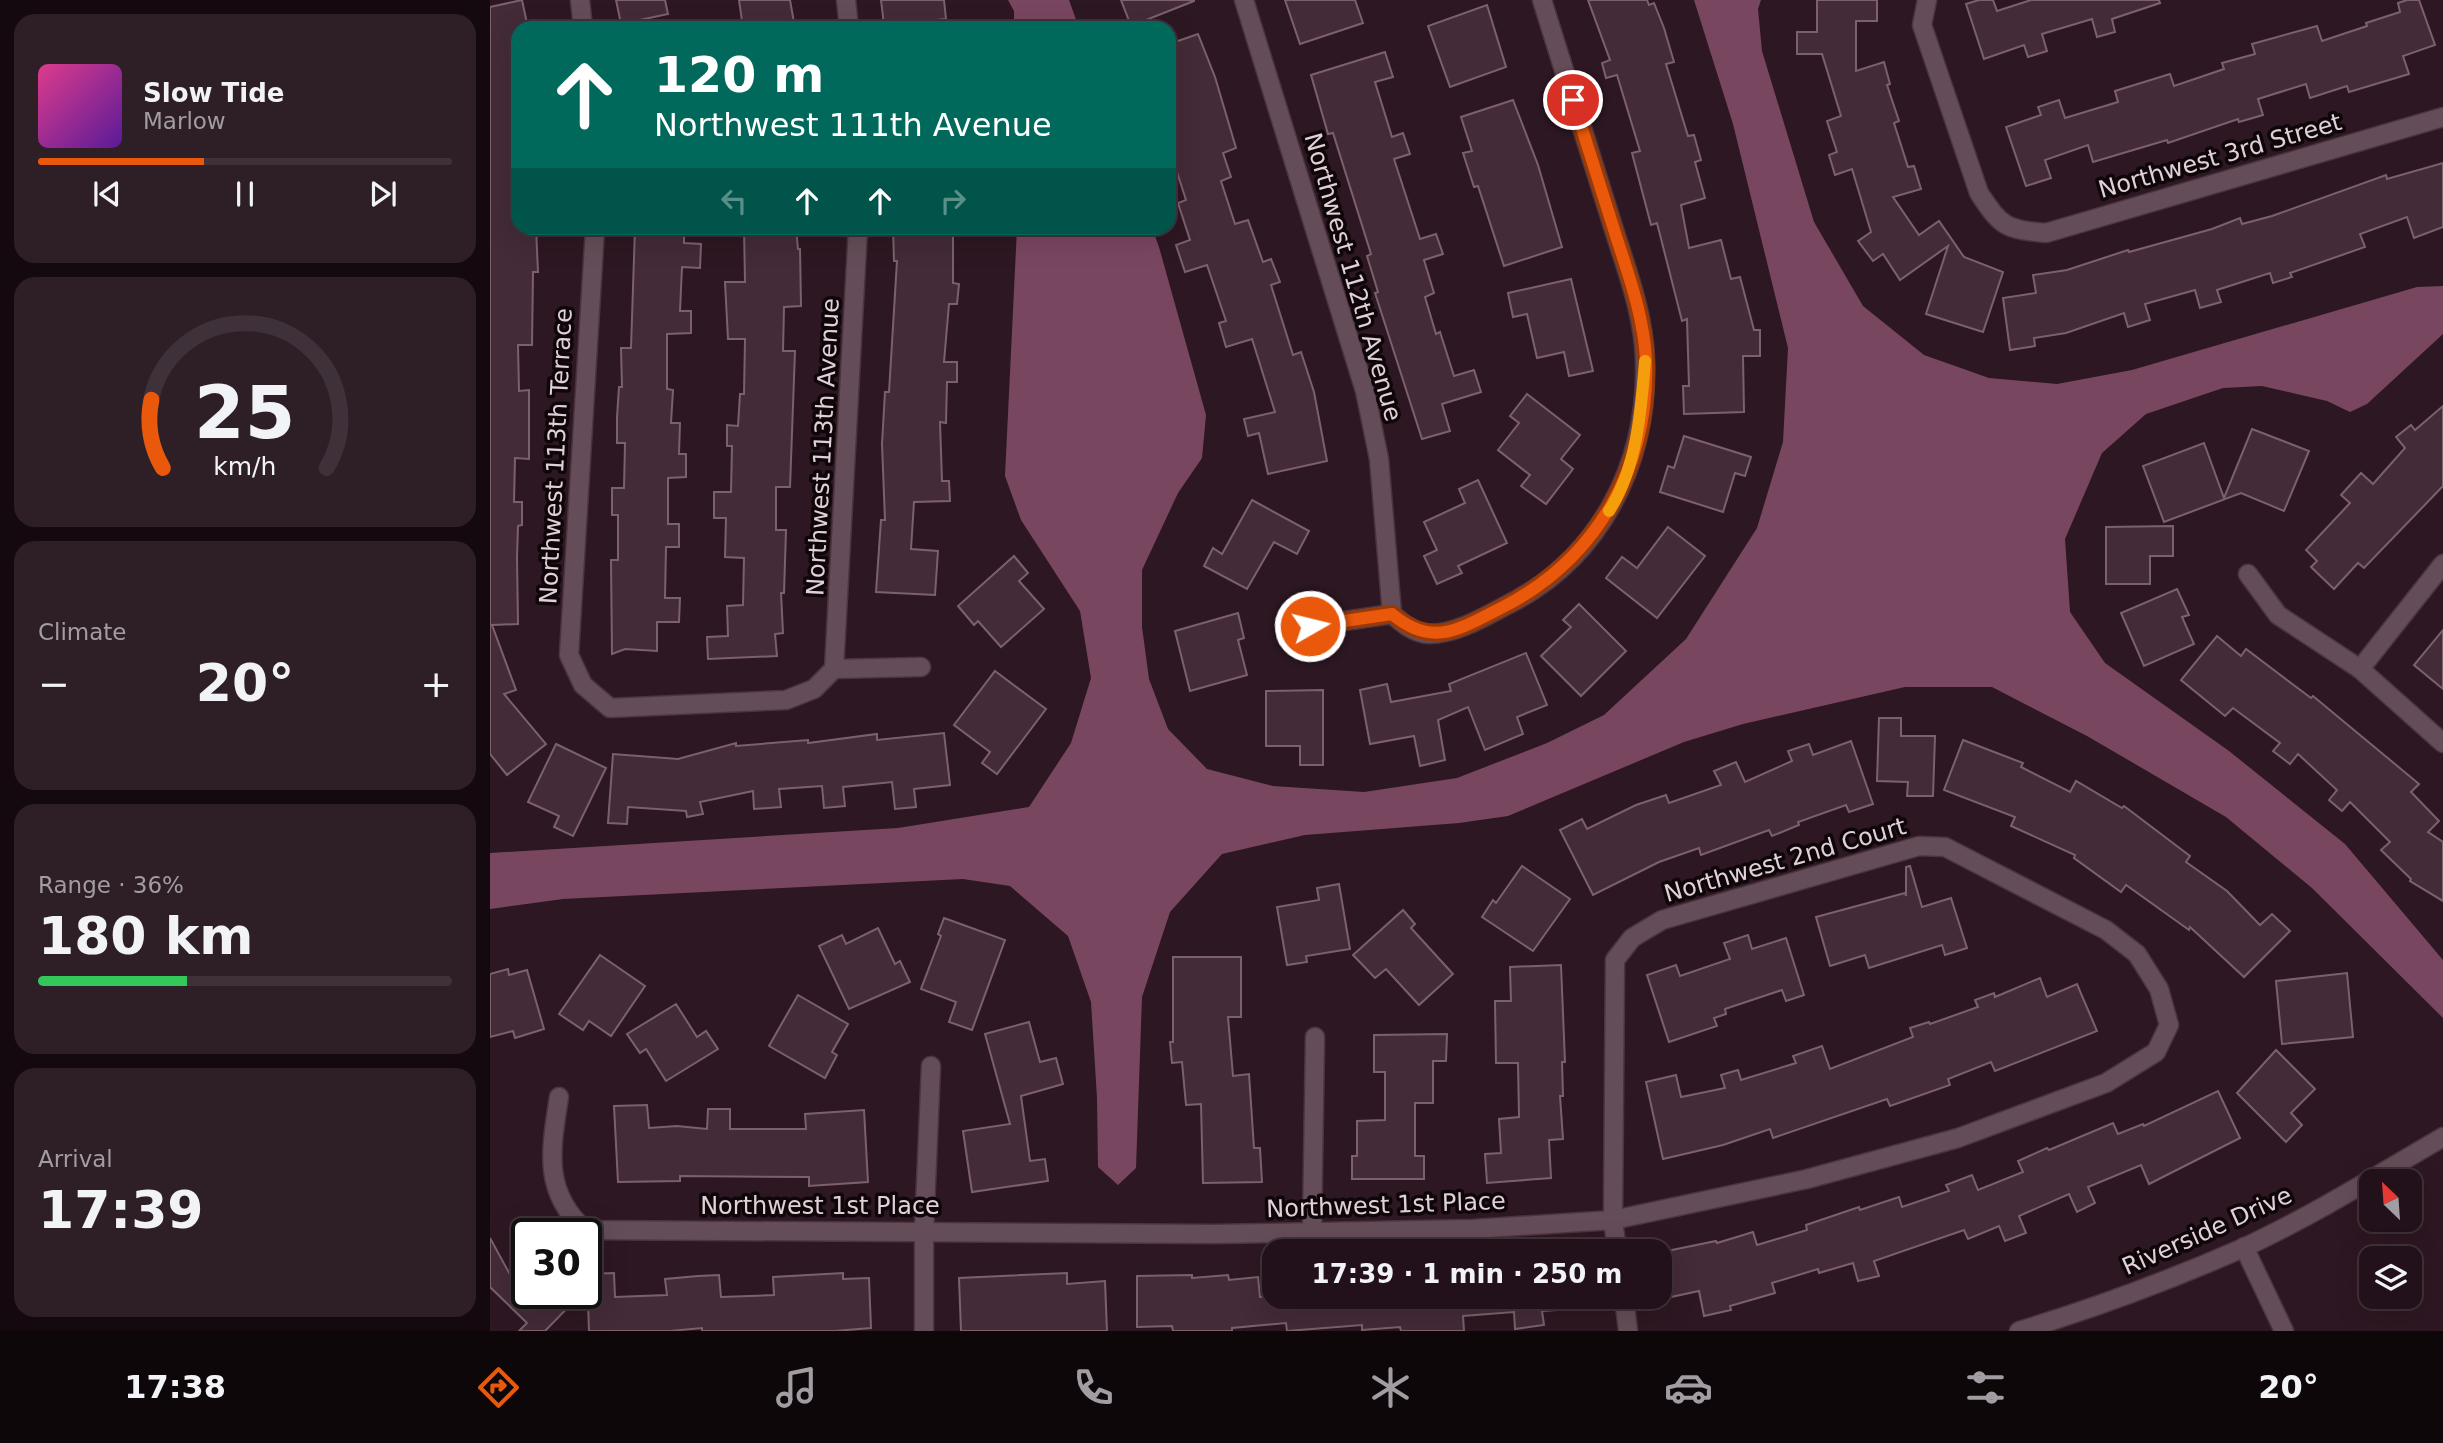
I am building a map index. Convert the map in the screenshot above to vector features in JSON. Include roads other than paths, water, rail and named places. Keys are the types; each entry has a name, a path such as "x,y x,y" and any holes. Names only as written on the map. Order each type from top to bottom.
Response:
{"street":[{"path":"580,0 582,21"},
{"path":"846,0 848,21"},
{"name":"Northwest 112th Avenue","path":"1244,0 1365,391 1379,459 1392,614"},
{"path":"1310,626 1392,614 1408,627 1427,635 1466,626 1518,600 1555,573 1591,538 1617,499 1641,420 1646,360 1636,299 1542,0"},
{"name":"Northwest 3rd Street","path":"1927,0 1922,25 1979,193 1992,213 2010,229 2046,233 2443,117"},
{"name":"Northwest 113th Terrace","path":"595,235 569,656 583,685 610,708 786,700 814,689 834,669"},
{"name":"Northwest 113th Avenue","path":"834,669 858,235"},
{"path":"2360,669 2443,564"},
{"path":"2248,574 2278,615 2360,669 2443,743"},
{"path":"834,669 921,667"},
{"name":"Northwest 2nd Court","path":"1615,1239 1613,1220 1615,960 1632,938 1662,920 1919,846 1945,847 2106,930 2137,954 2160,989 2169,1025"},
{"name":"Northwest 1st Place","path":"559,1097 551,1149 555,1183 566,1213 584,1230 1215,1234 1473,1229 1613,1220 1807,1179 1958,1138 2106,1083 2156,1052 2169,1025"},
{"path":"1312,1231 1315,1037"},
{"path":"924,1331 924,1231 931,1066"},
{"name":"Riverside Drive","path":"2018,1331 2083,1312 2244,1247 2368,1181 2443,1137"},
{"path":"2244,1247 2284,1331"},
{"path":"1625,1309 1628,1331"}]}
